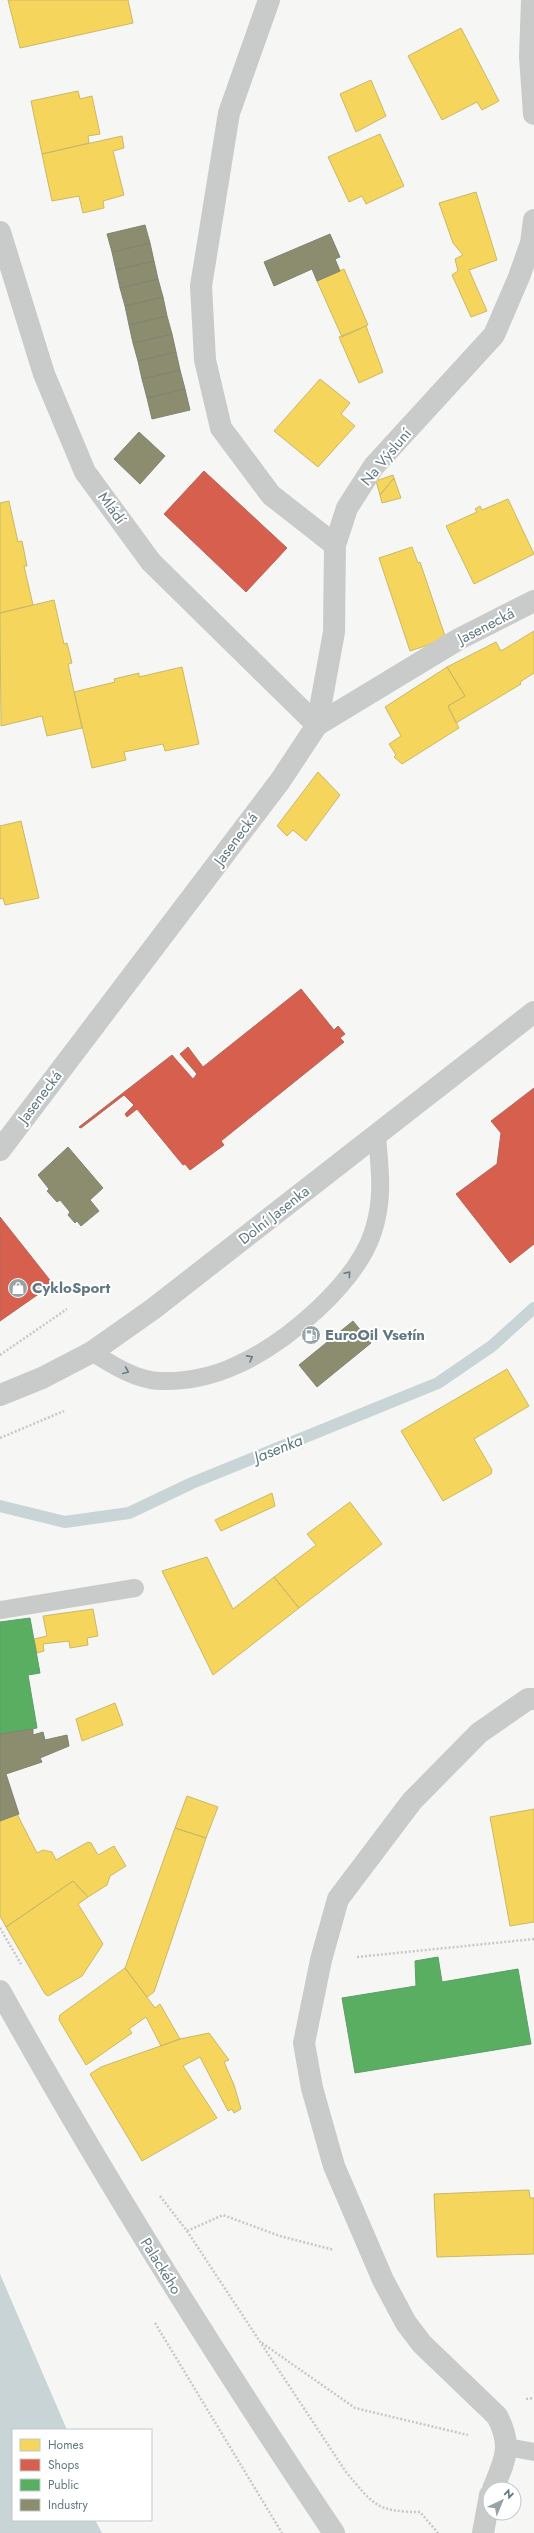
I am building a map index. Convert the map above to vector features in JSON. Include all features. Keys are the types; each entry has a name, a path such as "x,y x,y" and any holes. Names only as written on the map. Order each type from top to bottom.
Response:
{"street":[{"path":"269,0 229,113 201,286 205,360 221,428 271,494 335,545"},
{"path":"532,0 530,57 534,114"},
{"name":"Na Výsluní","path":"316,725 334,632 335,545 347,508 374,466 494,335 519,277 532,242 534,220"},
{"name":"Mládí","path":"0,232 44,374 85,472 151,562 316,725"},
{"name":"Jasenecká","path":"0,1150 280,781 316,725 458,639 534,601"},
{"name":"Dolní Jasenka","path":"0,1395 42,1378 92,1352 154,1309 377,1137 534,1012"},
{"path":"496,2481 505,2461 507,2447 505,2430 497,2416 422,2344 406,2323 383,2280 334,2166 312,2088 304,2044 321,1960 338,1899 412,1801 479,1733 528,1699 534,1699"},
{"name":"Palackého","path":"0,1991 86,2140 172,2284 334,2533"},
{"path":"483,2533 485,2521"}],"lane":[{"path":"92,1352 113,1365 136,1375 159,1382 187,1380 208,1376 237,1365 262,1352 326,1300 357,1264 373,1232 382,1190 377,1137"},
{"path":"0,1610 135,1588"},
{"path":"507,2447 534,2452"}],"path":[{"path":"0,1356 67,1309"},
{"path":"0,1438 64,1411"},
{"path":"0,1928 24,1969"},
{"path":"321,1960 534,1939"},
{"path":"156,2190 187,2231 346,2472 375,2504 393,2512 420,2512 438,2533"},
{"path":"187,2231 223,2215 280,2236 323,2248"},
{"path":"260,2342 355,2408 470,2436 481,2431 497,2416"},
{"path":"524,2399 534,2398"}],"shaded area":[{"path":"0,2274 67,2429 12,2429 12,2521 96,2521 102,2533 0,2533"}],"building: Homes":[{"path":"8,0 128,0 133,23 20,48"},
{"path":"461,28 499,101 482,110 477,102 442,120 408,56"},
{"path":"371,80 386,116 356,132 340,94"},
{"path":"78,91 80,99 92,96 100,134 88,136 89,143 42,154 31,101"},
{"path":"380,134 404,186 366,204 362,196 349,202 328,157"},
{"path":"122,136 124,148 113,151 124,195 103,201 104,208 83,213 79,196 52,201 42,154"},
{"path":"476,192 497,260 469,270 487,311 471,317 452,275 458,271 455,259 463,255 453,243 439,203"},
{"path":"344,269 368,325 342,337 317,281"},
{"path":"366,326 383,372 359,383 339,337"},
{"path":"320,379 350,403 341,414 355,426 318,467 274,431"},
{"path":"393,475 394,478 380,495 376,481"},
{"path":"394,478 401,498 382,503 380,495"},
{"path":"508,499 534,554 474,584 446,526 477,512 475,509 480,506 482,510"},
{"path":"9,501 18,542 22,541 27,566 24,566 33,605 0,613 0,503"},
{"path":"412,547 418,563 420,562 446,639 410,651 379,558"},
{"path":"54,600 64,644 67,643 72,663 68,664 82,728 47,736 42,716 1,726 0,613"},
{"path":"534,631 534,673 520,682 521,684 456,723 448,706 465,696 447,667 496,642 501,651"},
{"path":"182,667 199,744 165,751 163,744 124,752 126,760 92,768 74,692 115,682 114,679 139,673 139,677"},
{"path":"447,667 465,696 448,706 459,728 402,764 394,757 396,755 389,744 401,736 385,707"},
{"path":"318,772 340,795 306,841 293,830 287,836 277,826"},
{"path":"21,821 39,898 5,905 3,898 0,899 0,826"},
{"path":"507,1369 529,1406 474,1439 492,1470 491,1474 443,1501 401,1431"},
{"path":"272,1493 275,1506 221,1531 215,1520"},
{"path":"350,1502 382,1544 299,1608 274,1577 316,1545 307,1534"},
{"path":"207,1557 233,1609 274,1577 299,1608 213,1675 162,1571"},
{"path":"93,1609 98,1636 87,1638 88,1645 70,1648 69,1641 43,1644 44,1651 37,1653 34,1639 47,1636 43,1616"},
{"path":"115,1703 123,1725 82,1741 76,1719"},
{"path":"187,1796 218,1807 206,1838 175,1828"},
{"path":"534,1809 534,1922 510,1926 490,1817"},
{"path":"17,1814 37,1853 43,1850 52,1852 56,1860 88,1842 91,1843 98,1855 114,1846 126,1866 110,1876 107,1885 88,1897 73,1881 6,1927 0,1916 0,1821"},
{"path":"175,1828 206,1838 154,1992 147,1997 125,1968"},
{"path":"73,1881 88,1897 78,1904 103,1944 82,1976 48,1996 45,1994 6,1927"},
{"path":"125,1968 155,2008 160,2004 180,2039 161,2046 146,2017 129,2029 132,2033 86,2065 59,2020 60,2015"},
{"path":"209,2033 229,2060 224,2062 234,2085 241,2109 234,2113 232,2109 228,2111 200,2057 183,2066 217,2118 142,2161 90,2074 101,2067 180,2039"},
{"path":"529,2190 530,2198 534,2198 534,2254 437,2257 434,2194"}],"building: Shops":[{"path":"204,471 287,548 246,592 164,514"},
{"path":"301,989 334,1030 338,1026 345,1034 340,1038 344,1042 221,1141 224,1145 190,1170 185,1164 183,1165 137,1109 127,1117 125,1114 134,1105 124,1095 81,1128 79,1127 172,1055 193,1079 197,1074 180,1054 188,1047 203,1067"},
{"path":"534,1088 534,1244 510,1263 456,1194 497,1164 501,1133 491,1121"},
{"path":"0,1217 53,1284 0,1321"}],"building: Public":[{"path":"30,1618 40,1673 28,1675 37,1728 0,1734 0,1622"},
{"path":"438,1957 442,1982 518,1969 531,2044 355,2073 342,1998 416,1986 415,1961"}],"building: Industry":[{"path":"145,225 150,243 112,252 107,234"},
{"path":"330,234 340,257 335,259 340,271 317,281 312,269 274,286 264,262"},
{"path":"150,243 154,261 116,270 112,252"},
{"path":"154,261 158,279 120,288 116,270"},
{"path":"158,279 163,297 125,306 120,288"},
{"path":"163,297 167,316 129,325 125,306"},
{"path":"167,316 172,334 133,343 129,325"},
{"path":"172,334 176,352 138,361 133,343"},
{"path":"176,352 180,370 142,379 138,361"},
{"path":"180,370 185,389 147,398 142,379"},
{"path":"185,389 190,410 152,419 147,398"},
{"path":"139,432 165,456 140,484 114,459"},
{"path":"68,1147 103,1188 90,1200 99,1211 81,1226 77,1221 75,1223 68,1215 70,1212 60,1200 57,1202 47,1191 49,1189 38,1175"},
{"path":"353,1321 371,1343 317,1387 299,1365"},
{"path":"33,1729 33,1735 43,1732 45,1740 67,1735 69,1746 40,1758 42,1762 6,1774 19,1814 0,1821 0,1734"}],"waterway":[{"name":"Jasenka","path":"0,1506 65,1522 129,1513 192,1483 438,1383 492,1346 534,1308"}],"place":[{"name":"CykloSport","path":"18,1288"},
{"name":"EuroOil Vsetín","path":"311,1335"}]}
